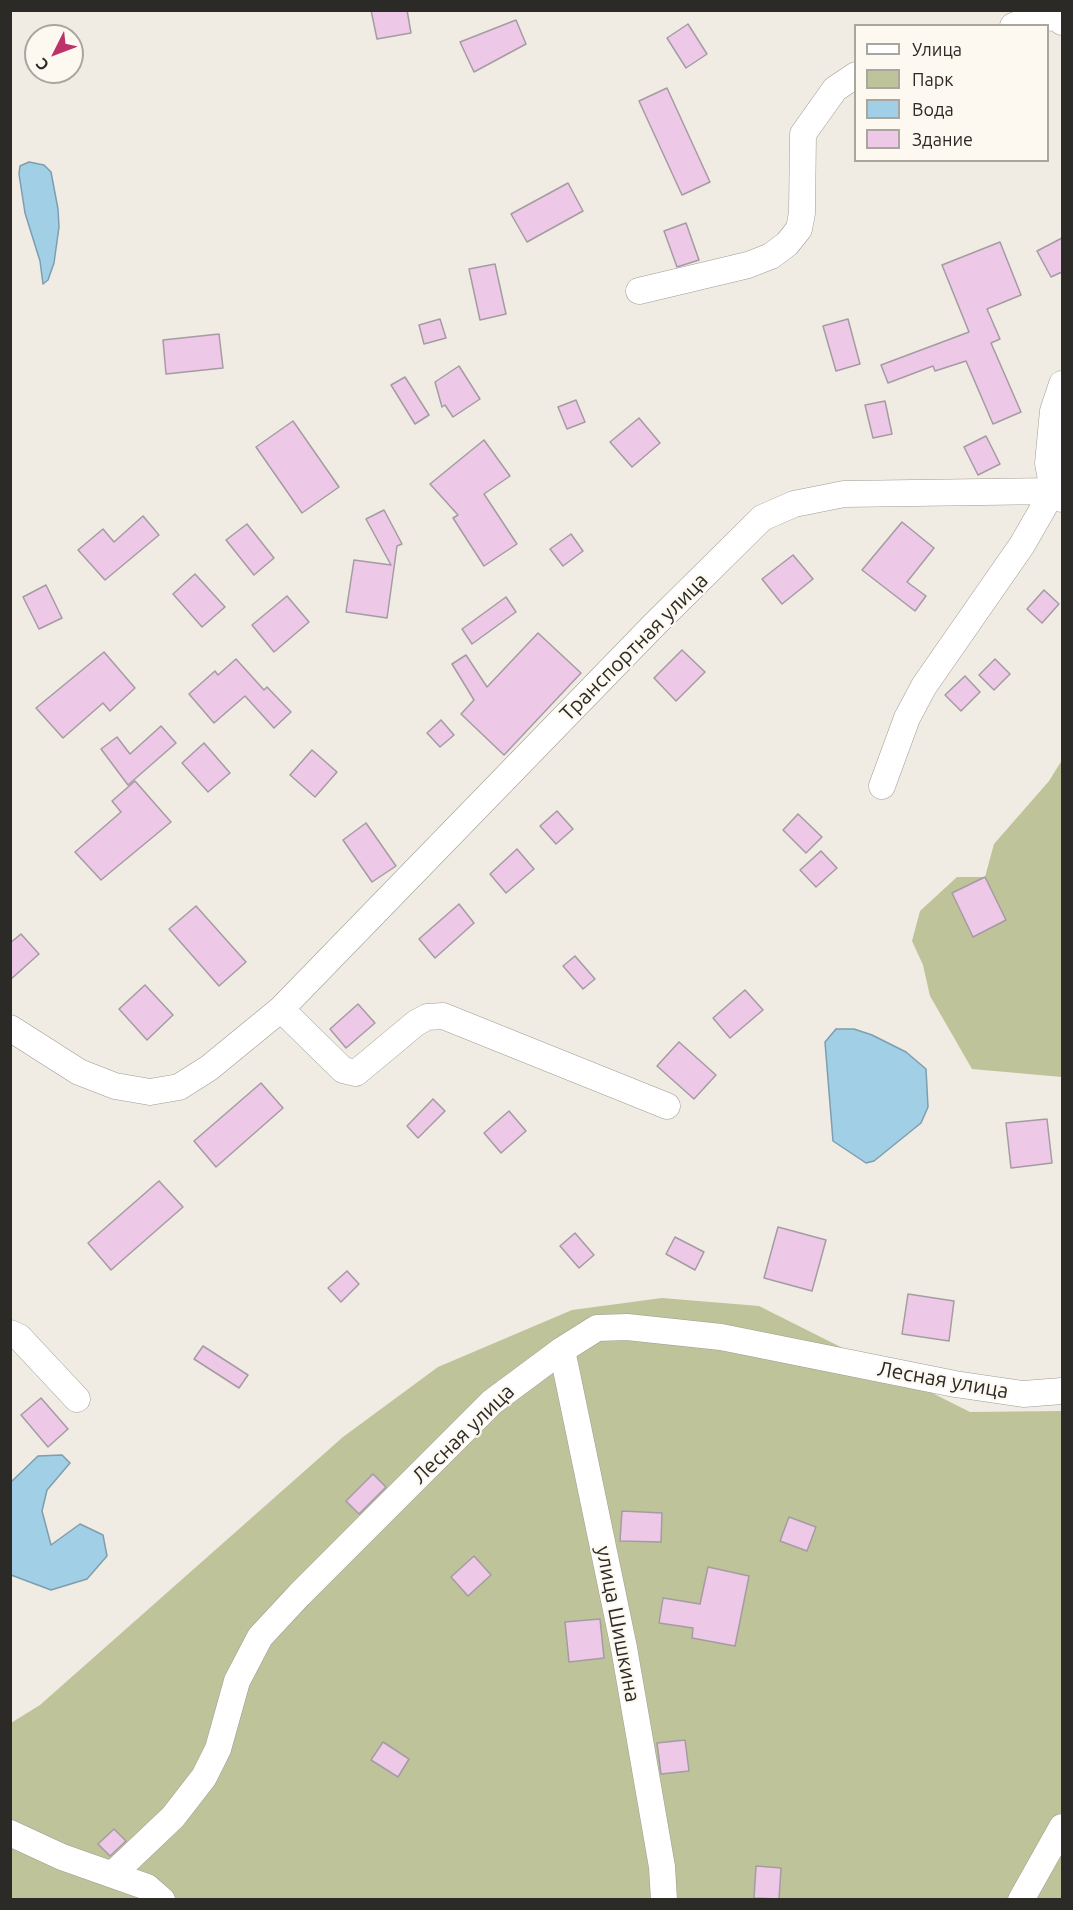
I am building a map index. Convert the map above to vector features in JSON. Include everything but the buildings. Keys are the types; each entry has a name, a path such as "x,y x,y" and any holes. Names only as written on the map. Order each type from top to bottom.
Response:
{"street":[{"path":"998,10 1011,24"},
{"path":"1018,24 1035,17 1056,18 1062,22"},
{"path":"639,291 748,265 771,256 787,244 799,229 802,213 803,134 835,89 854,76"},
{"path":"882,786 907,718 924,686 1058,495 1048,462 1052,422 1062,384"},
{"name":"Транспортная улица","path":"10,1028 79,1072 115,1086 150,1092 179,1087 209,1068 281,1009 636,643 762,518 794,504 844,494 1058,495"},
{"path":"281,1009 343,1070 356,1073 416,1023 427,1017 443,1016 667,1106"},
{"name":"Лесная улица","path":"114,1873 173,1817 204,1777 218,1749 237,1681 260,1637 492,1402 562,1350 597,1328 627,1328 721,1337 966,1386 1023,1394 1062,1391"},
{"path":"10,1333 19,1337 76,1399"},
{"name":"улица Шишкина","path":"562,1350 624,1648 662,1867 664,1899"},
{"path":"1021,1899 1062,1827"},
{"path":"10,1833 62,1857 114,1873 147,1887 162,1899"}],"green space":[{"path":"1062,760 1062,1077 972,1069 930,996 923,965 912,941 920,911 957,877 985,877 994,844 1049,781"},
{"path":"662,1298 759,1306 970,1412 1062,1411 1062,1899 11,1900 11,1723 40,1705 343,1437 438,1367 572,1310"}],"water":[{"path":"29,162 44,165 51,172 58,209 59,227 54,263 48,280 43,284 40,261 25,213 19,174 20,166"},
{"path":"836,1029 854,1029 872,1035 906,1052 926,1069 928,1107 921,1123 874,1161 866,1163 833,1141 825,1042"},
{"path":"62,1455 70,1463 47,1490 42,1511 51,1545 80,1524 103,1535 107,1556 87,1579 51,1590 11,1575 11,1482 38,1456"}]}
